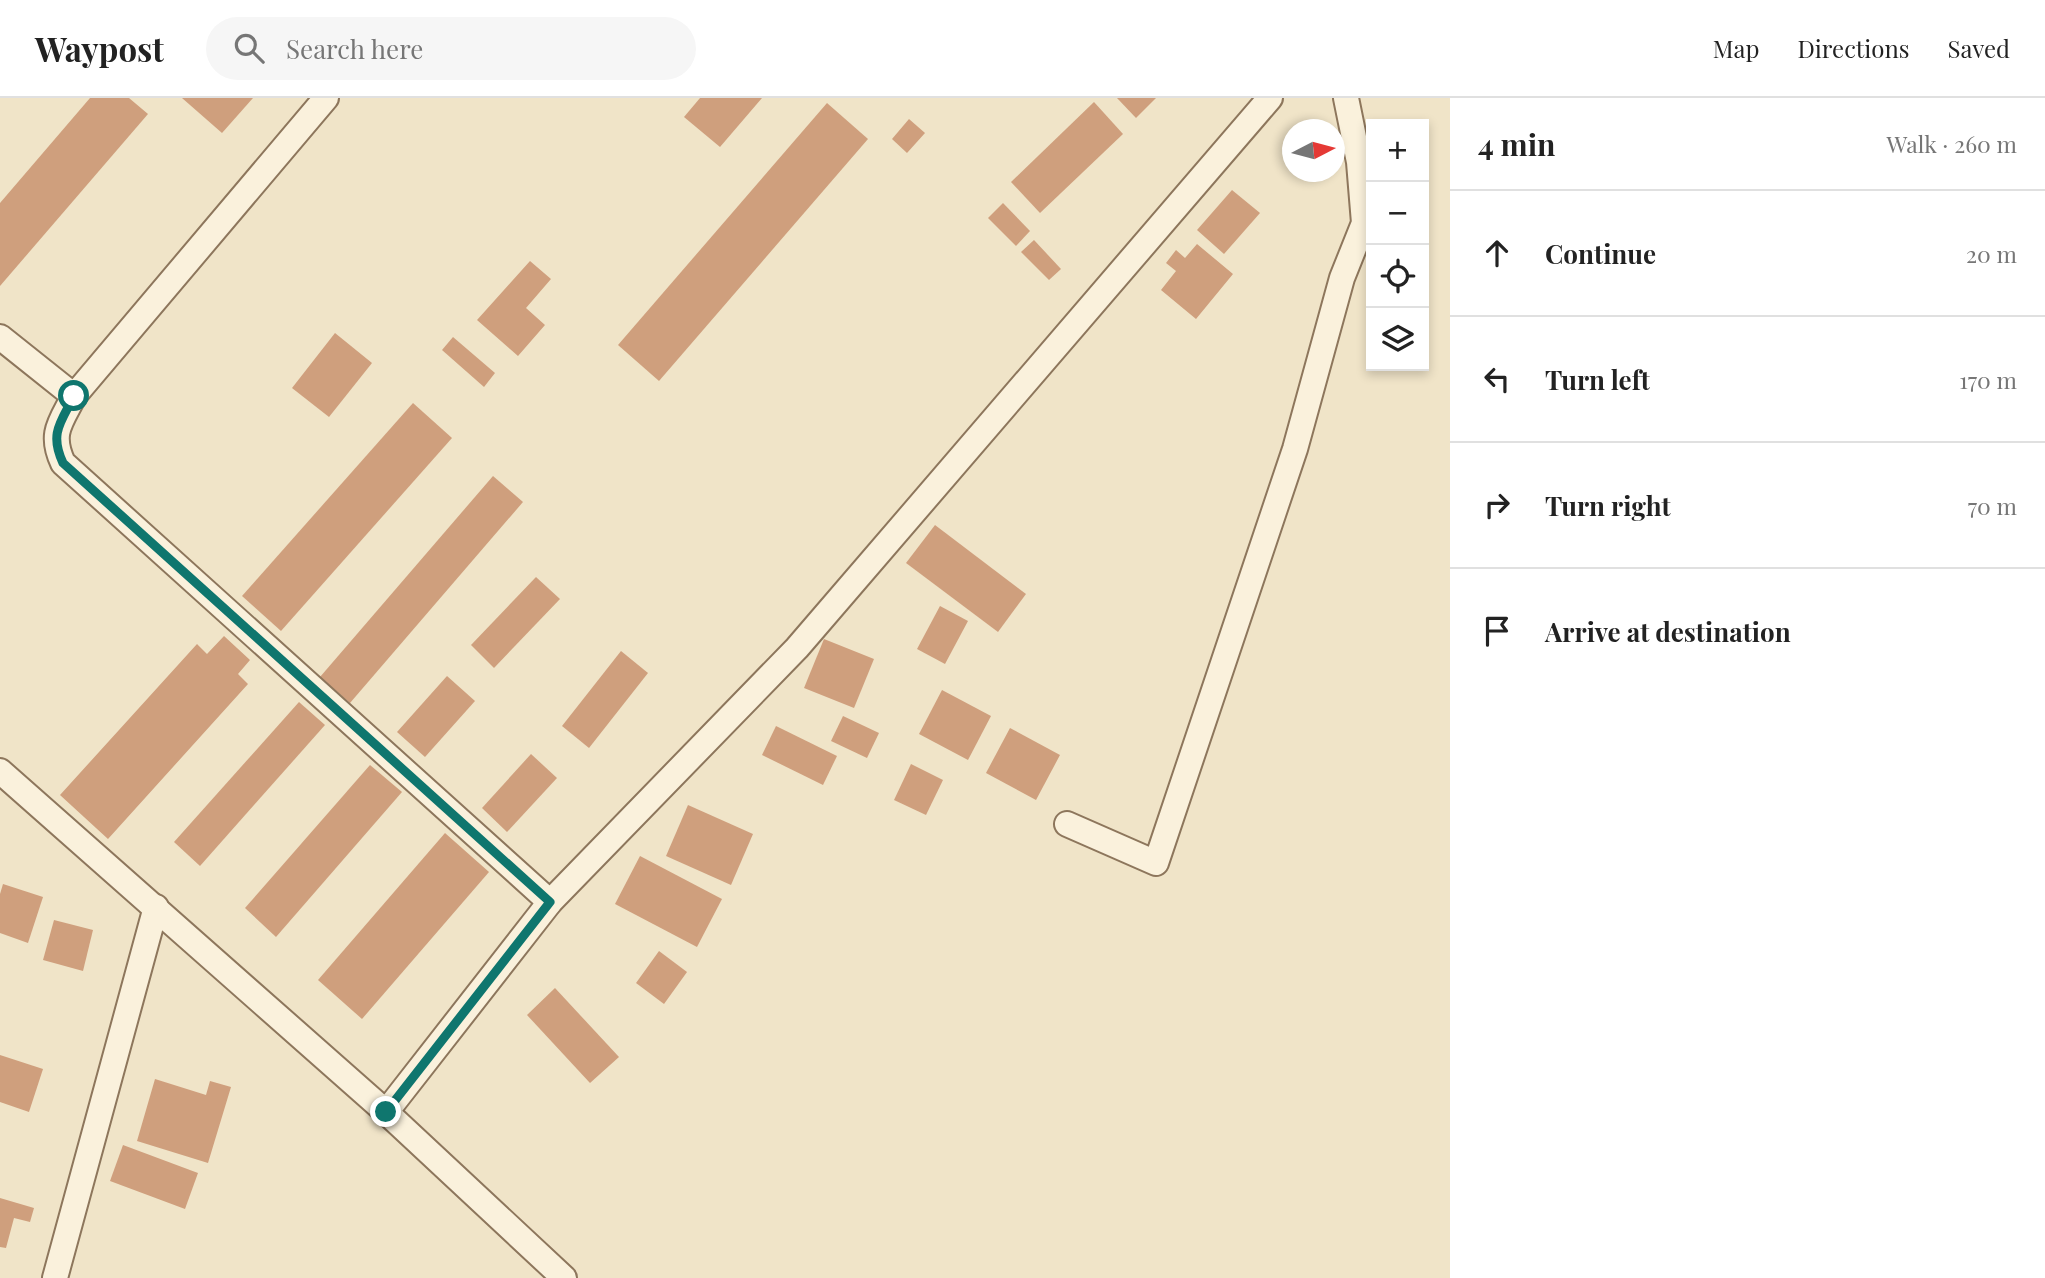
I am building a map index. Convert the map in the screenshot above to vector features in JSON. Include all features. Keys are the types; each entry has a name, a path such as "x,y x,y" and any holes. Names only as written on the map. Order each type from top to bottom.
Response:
{"street":[{"path":"327,98 74,396 56,430 55,446 63,463 550,902"},
{"path":"386,1112 550,902 797,648 1270,98"},
{"path":"1067,824 1156,863 1295,449 1342,278 1364,223 1359,162 1346,98"},
{"path":"0,337 74,396"},
{"path":"0,771 156,906 386,1112 564,1278"},
{"path":"55,1278 156,906"}],"building":[{"path":"90,98 129,98 148,114 0,286 0,203"},
{"path":"182,98 253,98 222,133"},
{"path":"700,98 762,98 720,147 684,117"},
{"path":"1117,98 1156,98 1136,118"},
{"path":"1094,102 1123,134 1040,213 1011,182"},
{"path":"827,103 868,139 659,381 618,345"},
{"path":"909,119 925,133 907,153 892,139"},
{"path":"1232,190 1260,213 1224,254 1197,230"},
{"path":"1003,203 1030,231 1016,246 988,218"},
{"path":"1034,240 1061,269 1049,280 1021,252"},
{"path":"1197,244 1233,274 1196,319 1161,290 1176,271 1166,263 1176,250 1185,258"},
{"path":"530,261 551,279 526,308 545,325 518,356 477,320"},
{"path":"335,333 372,363 329,417 292,388"},
{"path":"453,337 495,373 484,387 442,350"},
{"path":"413,403 452,438 281,631 242,596"},
{"path":"493,476 523,502 350,703 320,677"},
{"path":"935,525 1026,594 998,632 906,563"},
{"path":"536,577 560,599 494,668 471,645"},
{"path":"940,606 968,621 945,664 917,649"},
{"path":"224,636 250,660 238,674 248,684 108,839 60,795 197,644 207,654"},
{"path":"824,639 874,659 854,708 804,688"},
{"path":"621,651 648,673 589,748 562,726"},
{"path":"447,676 475,701 425,757 397,732"},
{"path":"942,690 991,716 968,760 919,734"},
{"path":"299,702 325,725 200,866 174,842"},
{"path":"843,716 879,733 867,758 831,741"},
{"path":"776,726 837,756 823,785 762,755"},
{"path":"1010,728 1060,755 1036,800 986,773"},
{"path":"531,754 557,778 507,832 482,808"},
{"path":"911,764 943,780 926,815 894,800"},
{"path":"370,765 402,792 276,937 245,908"},
{"path":"688,805 753,834 731,885 666,856"},
{"path":"445,833 489,872 362,1019 318,980"},
{"path":"640,856 722,899 697,947 615,904"},
{"path":"3,884 43,897 28,943 0,933 0,894"},
{"path":"54,920 93,930 83,971 43,960"},
{"path":"659,951 687,972 664,1004 636,983"},
{"path":"555,988 619,1057 590,1083 527,1015"},
{"path":"0,1055 43,1069 29,1112 0,1102"},
{"path":"155,1079 206,1095 210,1081 231,1087 208,1163 137,1141"},
{"path":"123,1145 198,1173 185,1209 110,1181"},
{"path":"0,1198 34,1208 30,1222 14,1218 6,1248 0,1247"}],"route":[{"path":"74,396 56,430 55,446 63,463 550,902 386,1112"}]}
